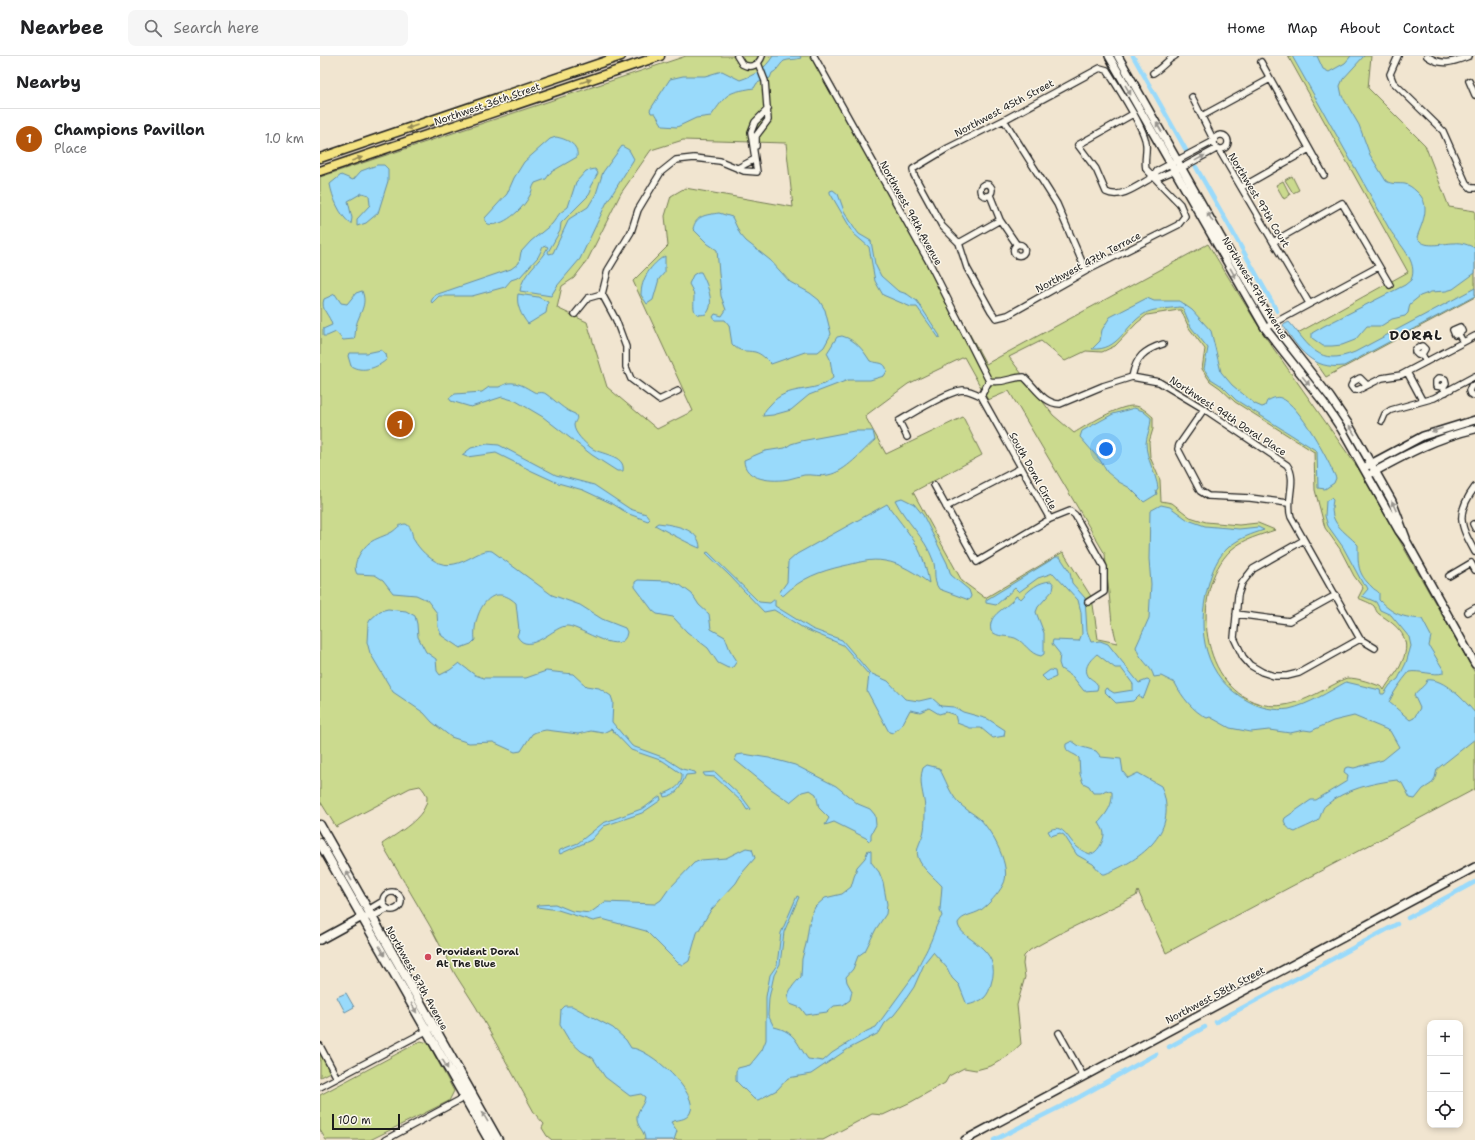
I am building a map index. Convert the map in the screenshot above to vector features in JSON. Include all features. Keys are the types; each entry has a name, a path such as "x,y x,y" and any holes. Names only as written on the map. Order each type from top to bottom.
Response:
{"main road":[{"name":"Northwest 36th Street","path":"320,158 621,56"},
{"name":"Northwest 36th Street","path":"320,171 660,56"},
{"path":"612,59 616,71"},
{"path":"557,78 560,90"},
{"path":"490,100 494,112"},
{"path":"428,122 432,133"},
{"name":"Northwest 87th Avenue","path":"320,825 370,914 430,1029"},
{"name":"Northwest 87th Avenue","path":"320,842 362,917 430,1029 468,1096 489,1140"},
{"name":"Northwest 87th Avenue","path":"468,1096 498,1140"}],"street":[{"path":"737,56 739,61 746,66 759,66"},
{"path":"755,159 756,136 768,120 765,81 759,66 762,56"},
{"name":"Northwest 94th Avenue","path":"814,56 929,262 989,381"},
{"name":"Northwest 97th Avenue","path":"1109,56 1265,328 1324,403 1342,430 1475,664"},
{"name":"Northwest 97th Avenue","path":"1118,56 1272,323 1330,397 1376,471 1404,528 1407,542"},
{"path":"1398,56 1390,74 1393,82 1443,131 1466,183 1471,188 1475,188"},
{"path":"1427,56 1434,61 1445,64 1469,56"},
{"path":"1153,73 1162,68 1171,57"},
{"path":"1261,62 1324,175"},
{"name":"Northwest 45th Street","path":"959,243 942,226 913,171 919,164 1100,68 1107,70 1133,114"},
{"path":"1202,116 1270,79"},
{"path":"1468,81 1475,95"},
{"name":"Northwest 97th Court","path":"1192,97 1214,141 1309,303"},
{"path":"678,391 659,400 631,379 626,368 626,347 616,320 602,294 608,270 631,232 638,210 661,172 676,160 694,158 720,161 738,168 757,172 751,132 755,122 768,109"},
{"path":"1152,177 1146,169 1146,143 1133,114 1078,145 1096,170 1106,192 1120,195 1152,177 1157,171 1180,164 1218,148"},
{"path":"1004,120 1057,204 1086,271"},
{"name":"Northwest 97th Court","path":"1214,141 1216,137 1220,135 1225,136 1228,140 1226,146 1218,148"},
{"path":"1180,164 1214,141"},
{"path":"1242,187 1309,149"},
{"path":"738,168 755,159"},
{"name":"Northwest 47th Terrace","path":"959,243 967,268 996,318 1008,316 1086,271 1178,225 1185,216 1180,204 1152,177"},
{"path":"990,195 1000,220 1017,245"},
{"path":"1273,242 1342,203 1378,267 1390,285"},
{"path":"959,243 1000,220"},
{"path":"1265,328 1378,267"},
{"path":"575,314 588,298 602,294"},
{"path":"1458,334 1463,342"},
{"path":"1367,385 1382,378 1401,375 1475,336"},
{"path":"1132,377 1136,361 1150,348 1163,344"},
{"path":"1422,354 1426,362"},
{"path":"1407,372 1422,400"},
{"path":"1475,376 1471,383 1469,393 1475,396"},
{"name":"Northwest 94th Doral Place","path":"989,381 1000,383 1014,377 1024,377 1047,401 1054,404 1060,404 1103,386 1132,377 1159,382 1204,409 1287,465 1292,475 1288,503 1288,509 1291,517 1360,639"},
{"path":"907,437 899,421 951,394 962,390 981,396 989,381"},
{"path":"1382,421 1385,414 1390,410 1422,400 1434,398 1444,389 1471,383"},
{"name":"South Doral Circle","path":"981,396 1050,519 1070,511 1075,515 1104,567 1104,592 1088,602"},
{"path":"1204,409 1179,445 1178,449 1200,491 1208,496 1250,498 1288,503"},
{"path":"1364,468 1423,436 1475,420"},
{"path":"1368,475 1427,444 1475,429"},
{"path":"1423,436 1427,444"},
{"path":"946,507 1021,468"},
{"path":"934,485 977,562 1050,519"},
{"path":"1475,487 1466,500 1462,513 1462,530 1475,552"},
{"path":"1304,540 1253,569 1245,576 1238,595 1234,638 1243,657 1250,665 1274,676 1299,674 1360,639 1375,648"},
{"path":"1449,576 1471,563 1475,570"},
{"path":"1236,614 1289,621 1336,595"},
{"path":"1468,612 1475,608"},
{"name":"Northwest 58th Street","path":"965,1140 1475,867"},
{"path":"320,940 362,917 387,909 391,910 397,908 400,903 400,897 395,893 389,893 370,914"},
{"path":"383,901 387,909"},
{"path":"320,1086 430,1029"},
{"path":"1059,1033 1083,1076"},
{"path":"320,1046 337,1078"},
{"path":"385,1140 468,1096"}],"green space":[{"path":"686,56 816,56 886,180 986,364 1208,244 1264,335 1360,471 1475,673 1475,789 1166,953 1138,891 1136,896 1061,933 1030,950 1024,956 1023,964 1025,977 1017,1005 1021,1044 1008,1056 991,1066 976,1070 964,1068 949,1076 945,1083 911,1102 883,1115 872,1114 823,1140 552,1140 547,1136 542,1128 544,1124 535,1114 476,1007 455,974 430,926 382,844 403,830 417,818 426,804 427,797 424,791 420,786 410,788 336,827 320,801 320,177","holes":["683,140 786,143 793,207 685,188 671,196 665,216 668,246 633,281 693,411 657,429 607,387 587,322 557,308 562,286 574,278 587,261 621,193 651,150","1181,310 1189,328 1205,349 1202,369 1210,381 1235,402 1314,452 1315,490 1325,528 1340,549 1354,576 1363,588 1358,598 1374,606 1378,613 1398,628 1405,639 1405,654 1402,662 1384,690 1382,687 1370,682 1347,678 1308,698 1291,704 1274,706 1265,705 1243,696 1226,681 1215,661 1208,638 1206,613 1209,589 1218,568 1231,550 1247,540 1275,530 1258,523 1239,525 1206,522 1190,517 1172,503 1161,501 1160,480 1150,457 1149,442 1153,429 1153,417 1140,407 1128,407 1103,416 1074,433 1053,415 1009,357 1041,341 1065,361 1086,351 1102,352 1115,346 1137,323 1147,315","964,357 988,400 1009,391 1105,554 1112,623 1117,643 1098,639 1092,598 1063,552 985,598 962,581 913,492 982,455 963,417 886,454 865,416 908,384"]},
{"path":"1288,56 1371,56 1368,88 1425,145 1449,207 1475,211 1475,297 1326,377 1296,334 1408,272"},
{"path":"1292,176 1299,190 1293,193 1285,180"},
{"path":"1283,181 1290,195 1284,199 1276,185"},
{"path":"421,1041 428,1043 454,1091 449,1101 370,1140 326,1140 320,1130 320,1095"},
{"path":"320,1048 332,1071 320,1077"}],"water":[{"path":"773,56 800,56 801,58 784,61 772,73 770,78 757,83 754,88 737,91 728,95 724,98 711,116 696,118 677,127 663,126 655,113 651,113 650,110 670,79 683,76 705,76 722,71 740,80 759,71 767,65"},
{"path":"1292,56 1317,56 1323,69 1329,72 1345,63 1351,56 1364,56 1343,79 1340,86 1342,96 1359,125 1370,155 1386,181 1409,186 1421,196 1424,201 1424,219 1417,237 1420,241 1428,245 1459,243 1475,248 1475,273 1453,289 1431,292 1420,296 1410,304 1408,313 1405,316 1392,319 1381,326 1367,326 1355,340 1342,345 1323,346 1312,338 1312,333 1405,285 1411,280 1413,273 1412,267 1407,254 1390,230"},
{"path":"556,137 564,139 574,145 577,152 577,157 551,172 546,179 535,183 526,202 512,216 499,223 488,224 485,221 485,218 507,194 514,178 524,162 550,139"},
{"path":"622,146 629,150 634,159 606,204 580,259 557,286 551,296 520,291 524,279 545,252 548,247 546,246 543,247 538,257 520,277 511,280 505,287 472,296 439,296 432,303 431,301 435,295 511,269 519,263 521,252 531,241 552,224 560,213 568,207 576,182 586,171 595,169 598,173 590,187 591,191 589,195 561,223 560,231 548,252 549,254 553,253 569,219 588,207 596,194 603,172"},
{"path":"377,165 384,165 388,169 388,181 378,213 366,223 357,226 357,219 370,205 369,195 362,193 348,201 352,218 351,224 343,216 337,206 330,184 341,175 353,180 361,171"},
{"path":"833,190 838,194 844,211 856,230 859,234 871,241 875,264 881,276 898,291 907,294 917,301 940,336 939,338 917,307 911,307 883,295 875,281 869,247 854,234 830,193 830,191"},
{"path":"719,213 732,217 740,234 746,241 770,260 790,282 810,293 819,300 825,310 831,334 824,347 818,352 805,352 771,364 760,354 740,350 732,344 729,325 725,320 715,320 713,317 715,314 722,316 726,310 721,296 717,250 708,244 693,229 696,221 702,216"},
{"path":"665,256 665,272 659,279 653,300 647,304 641,295 643,283 648,272 655,263"},
{"path":"701,272 710,294 709,310 706,314 701,315 696,313 694,310 694,294 689,284 693,275"},
{"path":"1475,288 1475,296 1344,366 1323,365 1315,361 1301,350 1283,325 1289,322 1316,352 1332,357 1342,356 1355,352"},
{"path":"362,291 364,296 364,305 356,326 354,339 343,340 336,332 323,336 323,329 332,325 323,306 324,299 335,294 341,303 347,304 356,293"},
{"path":"518,294 538,297 548,302 546,313 528,324 520,310"},
{"path":"1147,298 1154,301 1179,301 1192,310 1211,331 1221,372 1232,385 1255,404 1262,407 1265,406 1267,401 1277,397 1288,403 1305,422 1313,434 1336,478 1334,483 1325,489 1318,488 1317,451 1236,400 1222,386 1211,379 1204,369 1208,348 1191,327 1183,308 1161,309 1148,312 1137,319 1121,337 1109,346 1101,349 1092,349 1100,341 1102,330 1110,317"},
{"path":"842,336 851,340 862,349 870,361 883,364 887,371 884,376 870,380 848,380 809,395 791,410 763,416 765,411 777,398 793,391 818,386 833,378 830,359 827,353 837,337"},
{"path":"381,350 386,354 387,359 379,365 365,369 351,366 348,356 349,353 367,353"},
{"path":"508,383 519,384 536,393 544,393 564,408 575,414 577,418 574,428 580,438 594,450 616,458 620,461 623,465 623,471 617,471 592,455 543,417 516,401 502,397 471,407 451,401 449,398 455,394 482,392 489,387 499,387"},
{"path":"1134,408 1143,411 1151,418 1146,449 1158,488 1156,491 1157,494 1144,502 1130,488 1119,482 1107,472 1100,460 1080,437 1082,431 1113,414"},
{"path":"854,431 873,431 875,440 847,466 835,473 825,476 804,475 791,479 768,480 754,476 745,467 744,460 765,451 785,448 791,444 801,441"},
{"path":"487,444 499,445 556,475 594,485 630,509 646,514 650,519 648,521 629,514 613,504 583,490 558,483 496,453 467,457 462,455 471,448"},
{"path":"902,498 914,504 923,515 947,563 951,575 969,590 971,596 969,600 939,589 936,582 933,560 920,536 899,508 895,500"},
{"path":"1331,498 1333,500 1332,508 1335,521 1338,526 1358,545 1358,563 1363,577 1379,593 1379,600 1389,609 1404,616 1422,619 1431,636 1429,646 1443,669 1443,673 1440,674 1409,672 1395,690 1389,702 1410,720 1414,718 1420,708 1414,695 1427,680 1440,682 1454,691 1475,713 1475,739 1437,769 1435,778 1431,784 1423,789 1415,799 1410,798 1402,783 1397,780 1369,785 1334,799 1324,806 1317,821 1295,832 1287,827 1284,821 1285,818 1311,800 1316,800 1347,781 1348,775 1344,772 1345,768 1354,768 1383,760 1399,747 1390,731 1354,716 1333,721 1311,731 1304,730 1290,733 1269,730 1251,732 1230,728 1197,712 1181,693 1175,683 1161,676 1154,677 1153,673 1140,656 1136,647 1149,618 1151,584 1149,559 1150,511 1161,505 1170,507 1188,520 1205,526 1239,529 1258,527 1264,530 1237,541 1225,551 1218,560 1211,575 1204,603 1204,636 1207,652 1213,666 1222,680 1233,691 1248,701 1258,705 1284,710 1312,701 1346,682 1380,690 1381,694 1384,694 1390,685 1398,679 1406,663 1411,646 1409,637 1391,615 1380,610 1376,602 1362,596 1368,589 1366,585 1363,584 1343,547 1328,526 1325,516 1326,501"},
{"path":"887,504 919,549 929,583 902,566 891,562 874,560 827,570 797,584 782,596 779,593 787,582 788,562 797,554"},
{"path":"658,523 671,525 691,532 699,541 700,548 655,525"},
{"path":"406,524 410,527 414,540 419,547 435,561 447,565 455,564 481,552 492,551 552,595 580,605 602,619 625,628 627,632 624,640 618,643 601,640 568,626 556,630 535,642 522,642 517,636 519,630 516,603 506,596 498,595 490,598 484,604 476,621 475,640 471,644 460,648 442,636 438,627 437,613 427,600 416,595 393,593 383,580 375,575 357,574 355,566 356,561 366,546 369,543 392,532 400,525"},
{"path":"708,552 759,602 770,603 775,599 775,606 812,629 842,640 870,673 888,681 905,699 919,701 932,698 941,706 954,707 963,712 988,719 1005,730 1004,736 993,738 981,728 970,728 957,723 955,715 946,712 939,714 929,708 920,712 910,710 902,725 893,733 889,732 867,691 869,675 843,645 805,629 774,610 764,612 706,553"},
{"path":"1056,557 1060,557 1070,572 1072,583 1085,598 1087,631 1091,642 1100,641 1108,644 1139,683 1147,680 1150,681 1144,697 1141,698 1139,695 1133,701 1116,703 1104,691 1106,688 1114,693 1133,690 1133,684 1121,668 1115,668 1097,654 1090,661 1086,670 1089,677 1097,684 1097,690 1084,691 1073,677 1061,669 1059,663 1060,654 1052,644 1053,640 1079,641 1082,634 1081,612 1078,600 1053,573 1038,578 1019,592 1015,588 996,605 986,603 986,600"},
{"path":"638,580 669,581 680,585 692,594 699,605 709,614 711,629 725,637 730,650 737,661 733,667 728,668 718,663 708,648 687,632 673,617 657,614 653,611 635,587 635,582"},
{"path":"1051,581 1054,585 1053,590 1038,607 1036,612 1044,633 1044,654 1041,656 1037,655 1015,638 999,636 991,631 992,620 995,615 1016,596 1021,599 1034,587"},
{"path":"388,609 406,611 415,616 418,637 426,652 436,659 437,671 440,675 459,663 475,675 484,678 526,678 546,671 573,674 586,686 599,688 611,696 613,702 612,722 632,746 665,758 682,769 695,772 696,774 686,775 681,786 676,792 664,797 663,794 673,790 679,785 682,774 663,761 631,750 611,729 603,733 591,731 578,734 546,730 536,732 532,734 521,751 515,752 493,742 469,743 451,737 432,722 424,713 393,692 370,653 367,642 368,624 370,620 380,611"},
{"path":"1050,670 1055,671 1056,677 1047,681 1042,676"},
{"path":"1072,741 1079,746 1096,751 1101,757 1121,759 1123,772 1128,778 1138,773 1161,786 1166,802 1166,817 1162,830 1154,841 1132,860 1105,874 1102,874 1093,864 1077,855 1064,835 1060,833 1051,836 1048,831 1057,828 1061,830 1073,843 1083,851 1090,854 1098,850 1104,837 1099,822 1109,808 1112,801 1112,792 1106,790 1101,793 1093,793 1089,786 1083,783 1080,774 1079,758 1068,751 1066,747 1066,744"},
{"path":"743,754 769,758 795,765 836,786 858,804 870,809 875,815 876,825 871,834 871,840 869,841 866,838 834,822 825,825 829,818 819,808 816,794 810,790 802,792 790,802 735,760 737,755"},
{"path":"927,765 939,768 955,798 985,825 1000,850 1003,860 1005,878 999,892 981,910 962,918 958,923 960,929 986,952 991,961 993,971 989,991 982,999 967,1005 959,985 933,952 925,962 914,987 894,1015 885,1023 879,1033 848,1049 811,1074 788,1078 777,1090 758,1100 754,1099 736,1081 736,1071 738,1068 750,1065 762,1050 766,1040 766,997 770,975 777,965 781,933 797,896 799,897 784,932 780,964 774,975 769,998 768,1015 774,1027 787,1032 795,1039 808,1059 823,1061 832,1053 876,1027 917,971 942,916 940,910 942,886 922,865 917,853 925,822 925,808 921,779 923,768"},
{"path":"715,772 742,797 751,809 747,810 742,802 715,777 705,776 703,773"},
{"path":"660,796 661,800 642,813 604,826 591,840 560,854 560,850 578,843 603,823 644,808"},
{"path":"746,848 752,849 755,858 742,873 736,883 711,910 697,933 689,961 683,965 678,963 646,931 602,919 593,921 558,910 537,907 538,905 555,904 572,911 590,913 605,902 655,904 661,900 668,890 694,863 701,860 726,858"},
{"path":"868,850 871,851 871,862 879,872 883,882 887,904 886,914 876,929 865,951 858,956 853,969 846,977 852,991 850,1000 843,1005 834,1006 827,1012 806,1015 801,1008 790,1004 788,997 791,989 801,977 802,959 810,918 815,907 825,898 842,894 851,887 857,867 865,858"},
{"path":"346,993 354,1007 345,1012 337,997"},
{"path":"565,1006 572,1006 613,1028 626,1040 631,1048 649,1055 671,1073 681,1084 688,1095 691,1105 690,1113 686,1117 671,1122 677,1131 674,1140 645,1140 637,1117 645,1097 641,1094 630,1096 605,1077 593,1058 581,1051 569,1040 560,1025 561,1010"}],"waterway":[{"path":"1133,56 1186,150"},
{"path":"1196,167 1277,311"},
{"path":"1408,918 1475,882"},
{"path":"1216,1022 1397,924"},
{"path":"1169,1047 1205,1027"},
{"path":"994,1140 1074,1100 1156,1054"}],"place":[{"name":"Champions Pavillon","path":"400,424"},
{"name":"Provident Doral At The Blue","path":"428,957"}],"district":[{"name":"DORAL","path":"1416,335"}]}
